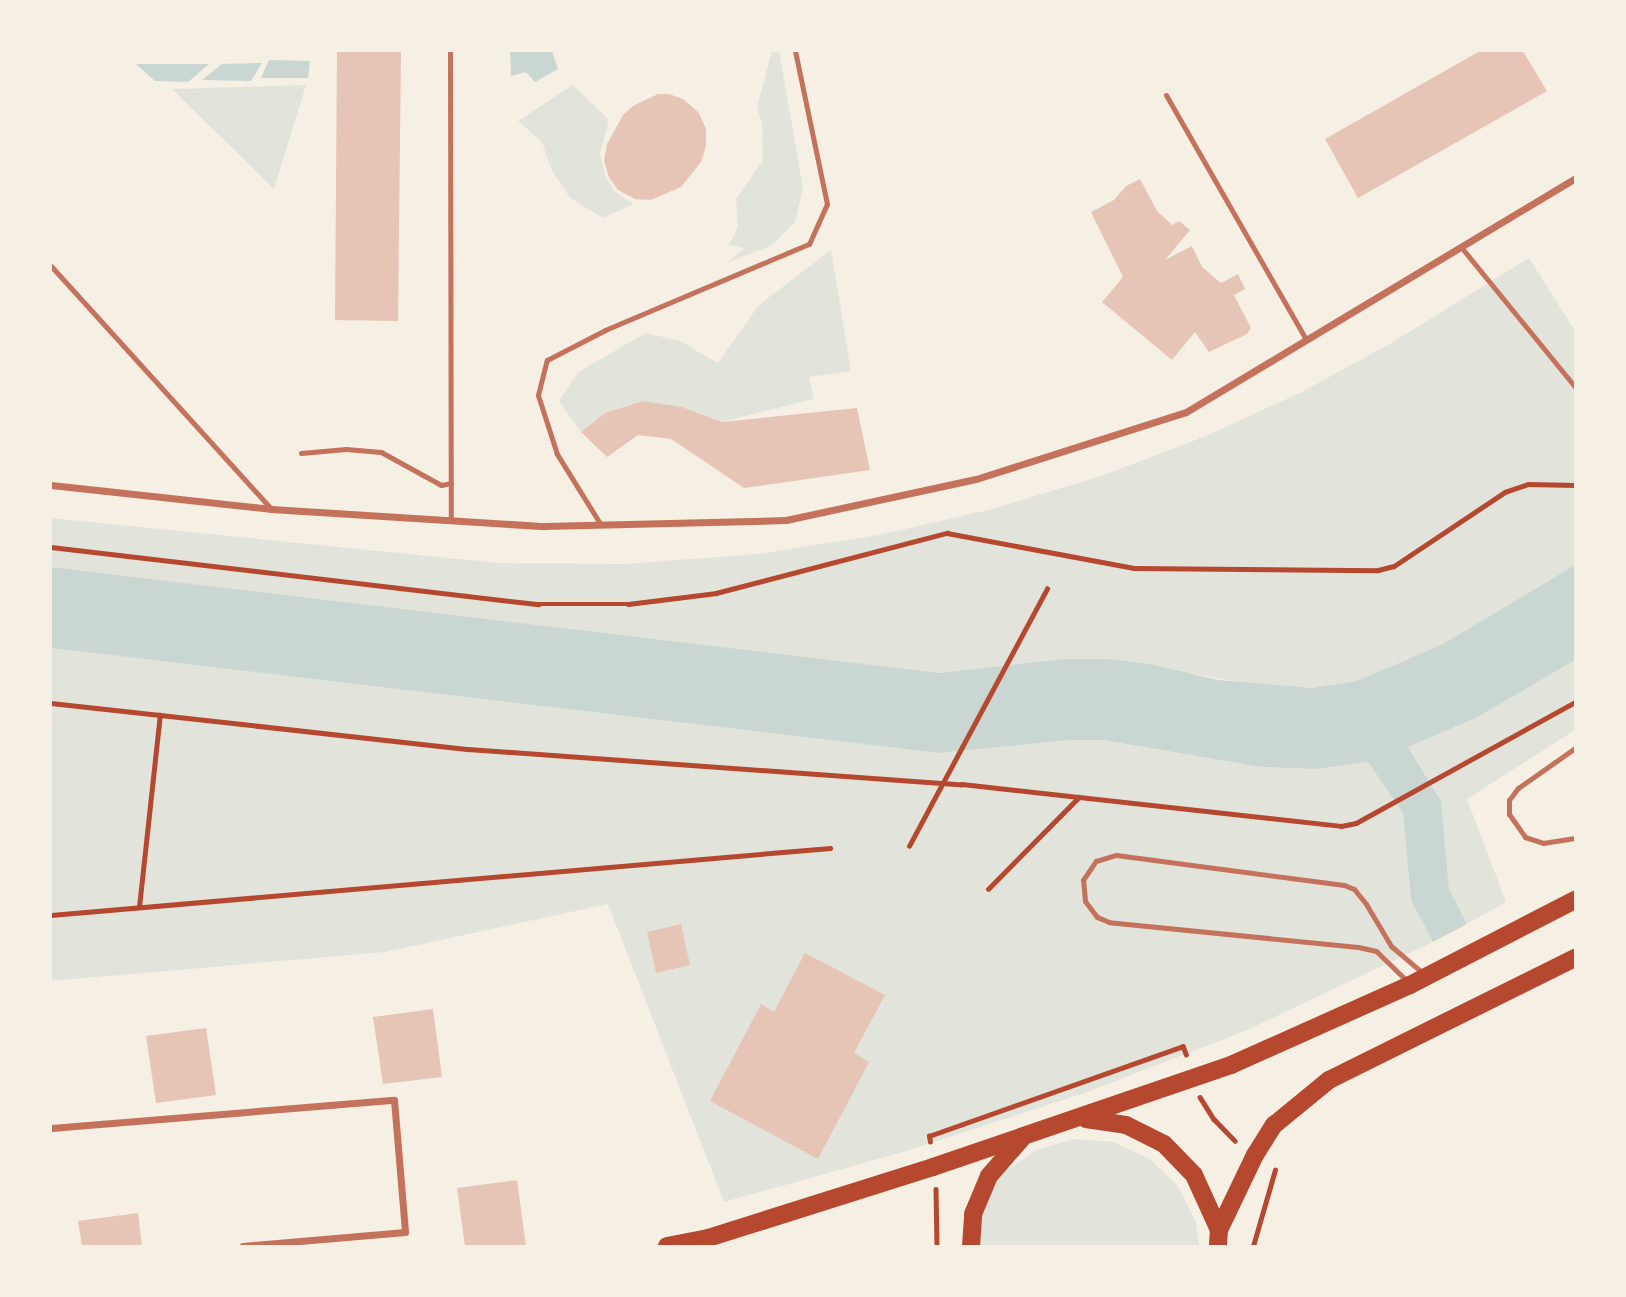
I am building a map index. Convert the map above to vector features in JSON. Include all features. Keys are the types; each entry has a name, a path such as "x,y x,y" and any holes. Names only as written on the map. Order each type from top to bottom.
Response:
{"main road":[{"path":"667,1246 722,1234 1083,1118 1231,1065 1410,985 1575,900"},
{"path":"1218,1238 1255,1155 1274,1125 1329,1080 1575,958"},
{"path":"1083,1118 1126,1125 1164,1144 1194,1175 1218,1238"},
{"path":"971,1246 973,1214 989,1176 1021,1138"}],"street":[{"path":"51,485 271,509 451,522 544,526 786,520 976,479 1186,412 1575,178"},
{"path":"51,1128 394,1100 405,1231 243,1246"}],"lane":[{"path":"450,51 451,522"},
{"path":"601,525 557,454 538,395 547,360 605,330 809,244 827,204 794,51"},
{"path":"1166,94 1306,340"},
{"path":"1461,247 1575,387"},
{"path":"51,266 271,509"},
{"path":"301,453 346,449 381,452 441,485 451,483"},
{"path":"1575,748 1518,788 1509,800 1509,814 1525,837 1543,843 1575,838"},
{"path":"1410,985 1398,969 1376,951 1358,947 1109,922 1097,917 1085,901 1083,880 1096,862 1116,855 1344,885 1353,889 1366,904 1391,946 1427,976"}],"path":[{"path":"51,547 540,604 628,604 716,593 947,533 1134,568 1378,570 1394,566 1505,492 1528,484 1575,485"},
{"path":"909,846 1047,589"},
{"path":"51,703 468,749 962,784 1341,826 1356,823 1575,702"},
{"path":"139,907 160,715"},
{"path":"988,888 1080,797"},
{"path":"51,915 830,848"},
{"path":"930,1142 929,1136 1183,1046 1186,1054"},
{"path":"1200,1097 1214,1119 1235,1140"},
{"path":"1253,1246 1275,1170"},
{"path":"936,1189 937,1246"}],"shaded area":[{"path":"510,51 552,51 558,69 535,82 526,72 511,76"},
{"path":"772,51 779,51 803,188 795,222 772,245 727,263 744,248 729,245 738,227 736,199 763,160 762,124 757,107"},
{"path":"269,60 310,61 308,78 261,78"},
{"path":"262,63 251,81 202,80 222,64"},
{"path":"136,64 209,64 188,82 155,81"},
{"path":"306,85 274,189 172,89"},
{"path":"573,85 609,120 600,153 605,176 614,191 633,204 603,218 570,198 551,169 542,142 518,121"},
{"path":"831,250 851,371 809,377 814,399 722,422 682,407 643,401 605,413 581,432 559,401 578,372 646,333 680,341 718,363 759,305"},
{"path":"1529,258 1575,331 1575,565 1441,645 1357,681 1312,688 1267,687 1108,659 1063,659 940,673 51,567 51,518 499,563 624,564 758,554 879,535 992,509 1101,476 1201,438 1302,392 1393,342"},
{"path":"1575,565 1575,660 1478,717 1408,747 1441,801 1449,889 1467,924 1433,942 1411,900 1403,813 1368,762 1316,769 1261,767 1103,740 1068,740 939,753 51,648 51,567 940,673 1063,659 1108,659 1150,664 1218,680 1312,688 1357,681 1441,645"},
{"path":"51,648 939,753 1068,739 1103,740 1261,767 1316,769 1368,762 1403,813 1411,900 1433,942 1247,1030 1085,1093 903,1152 724,1202 608,904 385,952 51,981"},
{"path":"1575,660 1575,730 1467,799 1506,902 1467,924 1449,889 1441,801 1408,747 1478,717"},
{"path":"1074,1139 1113,1142 1150,1159 1178,1186 1196,1222 1199,1246 971,1246 980,1205 1003,1173 1036,1150"}],"building":[{"path":"337,51 401,51 398,321 335,320"},
{"path":"1480,51 1523,51 1547,91 1358,198 1325,139"},
{"path":"658,94 669,94 683,99 699,113 706,129 706,146 701,162 681,187 651,200 635,199 618,190 609,177 604,161 607,144 623,115 633,106"},
{"path":"1140,179 1157,211 1172,225 1179,221 1190,230 1165,260 1192,246 1202,267 1221,283 1238,274 1245,289 1234,295 1251,328 1247,334 1209,352 1195,332 1172,360 1102,302 1123,277 1091,212 1114,200 1126,186"},
{"path":"643,401 682,407 722,422 857,408 870,470 744,488 671,439 638,435 607,457 581,432 605,413"},
{"path":"681,924 690,965 656,973 647,932"},
{"path":"805,953 885,995 854,1053 869,1062 818,1159 710,1101 761,1004 774,1012"},
{"path":"433,1009 442,1077 383,1084 373,1017"},
{"path":"206,1028 216,1095 156,1103 146,1036"},
{"path":"517,1180 526,1246 465,1246 457,1188"},
{"path":"138,1213 142,1246 82,1246 78,1221"}]}
